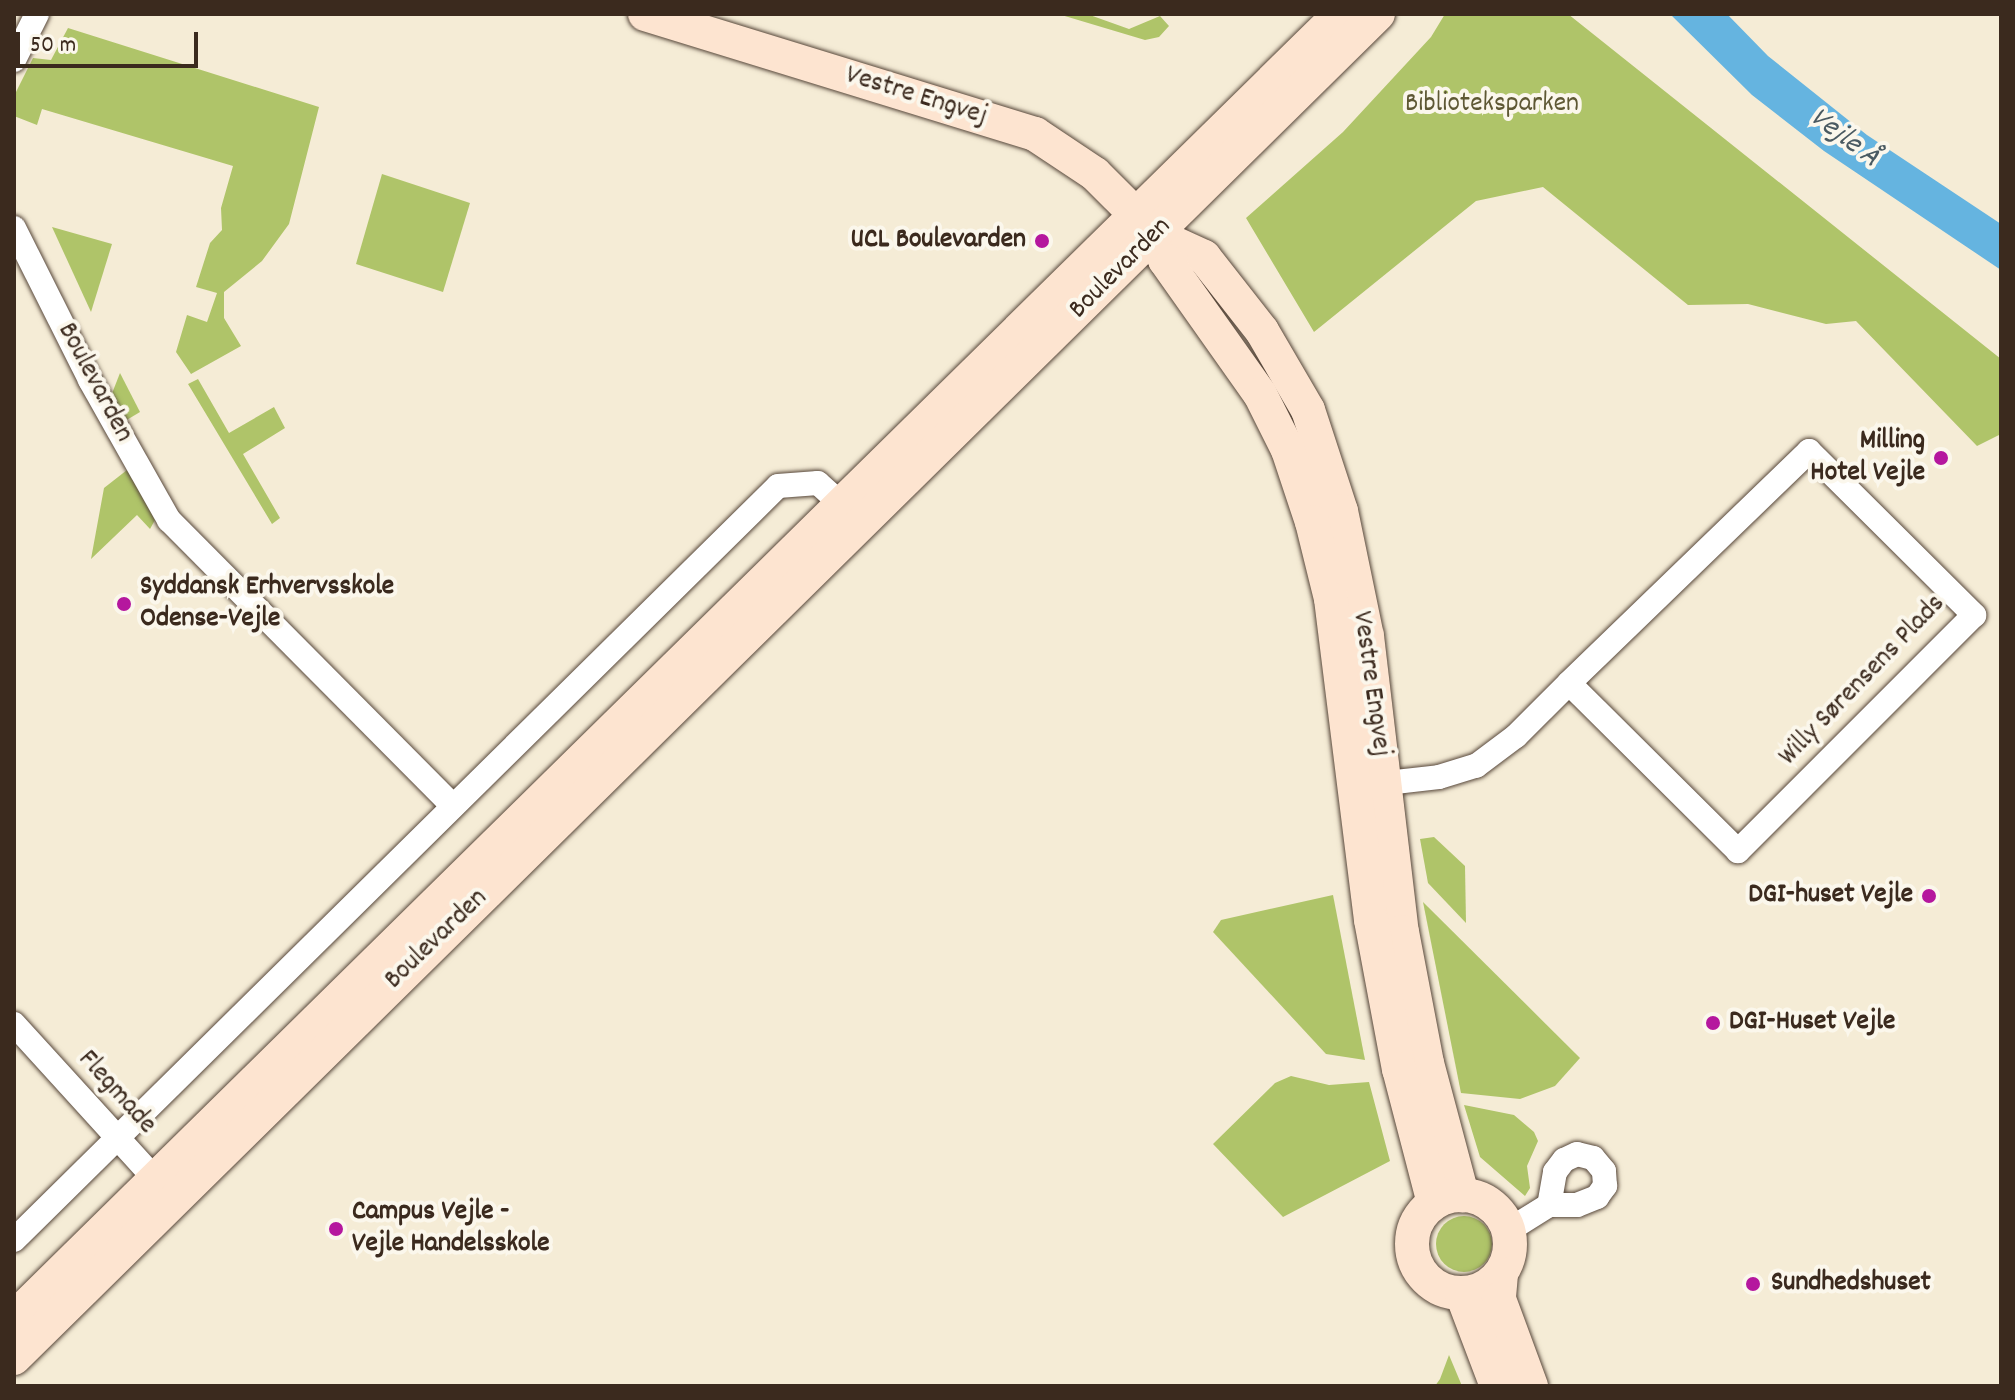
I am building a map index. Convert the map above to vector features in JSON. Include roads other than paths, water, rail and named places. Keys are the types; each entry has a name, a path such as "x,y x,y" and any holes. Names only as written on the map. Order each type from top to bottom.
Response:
{"main road":[{"name":"Vestre Engvej","path":"645,14 1035,134 1086,167 1146,224 1204,257 1230,287 1292,379 1321,440 1367,636 1369,785 1422,1034 1448,1199"},
{"name":"Boulevarden","path":"14,1358 165,1190 1146,224 1340,14"},
{"name":"Boulevarden","path":"1146,224 1378,14"},
{"name":"Boulevarden","path":"14,1318 165,1190"},
{"path":"1501,1274 1484,1288 1462,1294 1428,1281 1415,1261 1417,1223 1448,1199 1486,1201 1509,1230 1510,1253 1501,1274 1499,1299 1531,1386"},
{"path":"1462,1294 1497,1386"}],"street":[{"path":"14,60 37,14"},
{"name":"Boulevarden","path":"14,228 90,380 169,520 453,806"},
{"name":"Willy Sørensens Plads","path":"1369,785 1439,777 1476,766 1516,736 1569,683 1809,451 1974,615 1738,851 1569,683"},
{"path":"14,1240 778,486 818,483 853,515"},
{"name":"Flegmade","path":"14,1024 165,1190"},
{"path":"1509,1230 1549,1205"}],"water":[{"name":"Vejle Å","path":"1670,14 1727,14 1768,56 1867,135 2001,224 2001,270 1824,151 1752,95"}],"place":[{"name":"UCL Boulevarden","path":"1042,241"},
{"name":"Milling Hotel Vejle","path":"1941,458"},
{"name":"Syddansk Erhvervsskole Odense-Vejle","path":"124,604"},
{"name":"DGI-huset Vejle","path":"1929,896"},
{"name":"DGI-Huset Vejle","path":"1713,1023"},
{"name":"Campus Vejle - Vejle Handelsskole","path":"336,1229"},
{"name":"Sundhedshuset","path":"1753,1284"}],"park label":[{"name":"Biblioteksparken","path":"1492,105"}]}
